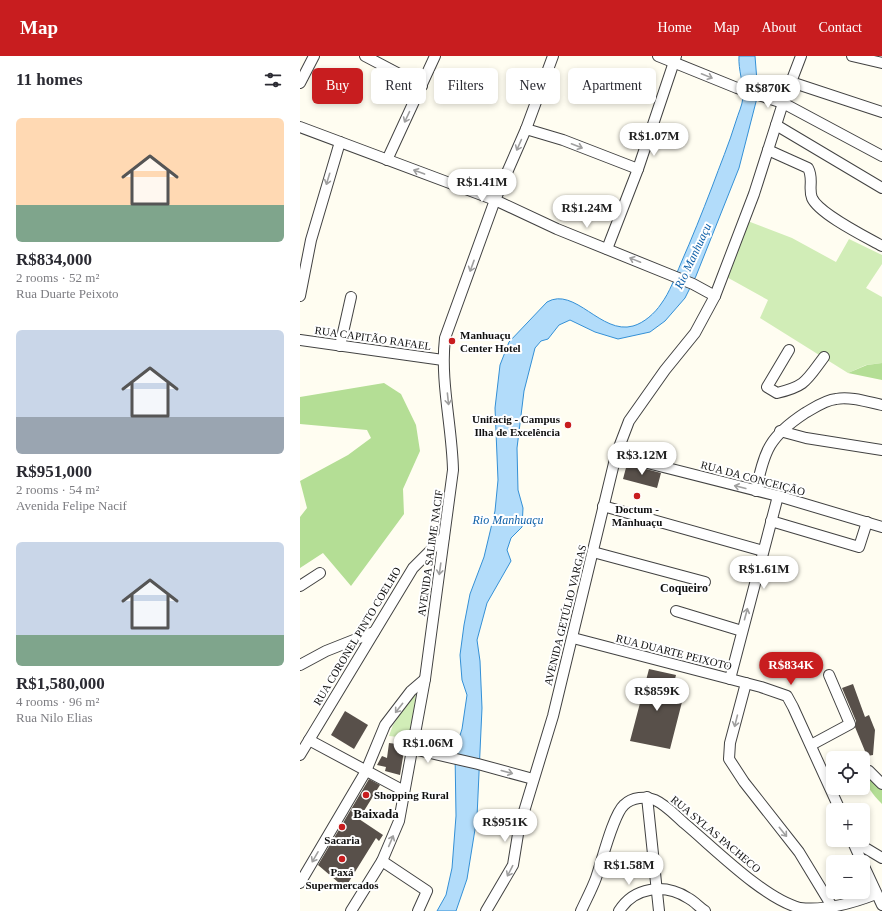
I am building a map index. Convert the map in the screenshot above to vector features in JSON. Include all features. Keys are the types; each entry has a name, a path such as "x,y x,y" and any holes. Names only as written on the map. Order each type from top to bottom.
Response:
{"street":[{"path":"300,83 314,56"},
{"path":"365,56 388,68"},
{"path":"426,77 435,56"},
{"name":"AVENIDA SALIME NACIF","path":"404,791 425,679 453,470 453,446 443,360 445,338 495,200 526,129 553,56"},
{"path":"658,56 675,59 737,88 783,103 882,156"},
{"name":"AVENIDA GETÚLIO VARGAS","path":"486,911 513,866 519,828 553,716 616,455 630,421 661,375 695,333 715,296 754,194 783,103 801,56"},
{"path":"852,56 882,63"},
{"path":"607,249 638,169 675,59"},
{"path":"791,82 882,112"},
{"path":"387,160 413,104"},
{"path":"776,125 882,188"},
{"path":"300,127 495,200 557,229 697,286 715,296"},
{"path":"526,129 563,140 638,169"},
{"path":"300,296 311,240 340,142"},
{"path":"768,150 808,168 812,181 810,193 818,207 882,246"},
{"path":"340,346 351,297"},
{"name":"RUA CAPITÃO RAFAEL","path":"300,340 443,360"},
{"path":"789,350 767,388 777,393 797,388 806,380 824,357"},
{"path":"756,491 764,456 780,432 815,407 836,398 882,405"},
{"path":"780,432 806,438 882,450"},
{"name":"RUA DA CONCEIÇÃO","path":"616,455 778,496 882,527"},
{"path":"730,679 778,496"},
{"path":"604,506 763,551"},
{"path":"771,521 859,548 867,522"},
{"name":"RUA CORONEL PINTO COELHO","path":"300,755 330,703 413,568 444,537"},
{"path":"593,552 705,582"},
{"path":"300,586 320,573"},
{"path":"676,611 742,631"},
{"path":"300,665 332,648 374,632"},
{"name":"RUA DUARTE PEIXOTO","path":"573,638 777,691 786,696 794,707 826,776"},
{"path":"811,745 850,724 829,675"},
{"path":"300,882 366,771 385,725 411,691 425,679"},
{"path":"746,683 730,743 729,759 744,782 799,852 833,908"},
{"path":"309,740 404,791 399,821 382,861 351,911"},
{"path":"413,749 448,756 533,779"},
{"path":"870,772 882,784"},
{"path":"581,911 596,879 616,816 624,804 634,799 647,797 656,888 660,911"},
{"name":"RUA SYLAS PACHECO","path":"647,797 663,804 736,868 782,900 799,908 815,910 833,908 876,894"},
{"path":"864,847 882,858"},
{"path":"382,861 427,891 418,911"},
{"path":"870,880 882,905"},
{"path":"619,911 629,900 641,892 656,888 687,897 705,911"}],"green space":[{"path":"745,220 792,238 836,262 849,239 882,255 882,264 866,288 882,297 882,363 866,365 848,373 760,318 768,300 723,275"},
{"path":"882,363 882,380 848,373 867,365"},
{"path":"384,383 401,394 416,425 420,451 403,489 404,514 351,586 323,553 300,568 300,517 307,508 300,481 348,455 371,438 367,430 300,424 300,397"},
{"path":"413,695 416,695 409,738 389,736 393,725"},
{"path":"870,775 882,784 882,804 870,789"}],"water":[{"name":"Rio Manhuaçu","path":"739,56 755,56 758,94 739,168 696,276 685,298 665,321 650,332 618,339 595,332 570,320 559,325 548,339 541,341 535,348 524,391 517,448 518,490 523,508 522,527 511,538 507,550 511,561 487,603 477,640 480,661 482,708 477,817 467,879 456,911 437,911 446,895 452,868 456,816 455,751 462,729 467,695 462,680 460,655 464,625 470,594 484,557 495,511 498,480 495,408 500,365 509,342 547,302 557,299 568,300 610,324 621,327 633,326 641,323 659,307 670,289 693,235 741,107 743,93"}],"building":[{"path":"627,464 661,473 657,488 623,479"},
{"path":"649,669 676,675 670,699 682,702 670,749 630,741"},
{"path":"853,684 865,717 869,715 875,730 873,755 870,756 870,751 865,751 855,727 856,721 842,688"},
{"path":"345,711 368,725 354,749 331,735"},
{"path":"389,743 405,745 400,775 385,771 386,767 377,765 382,756 387,758"},
{"path":"369,779 380,785 359,819 383,835 379,841 376,838 345,888 318,865"}],"place":[{"name":"Manhuaçu Center Hotel","path":"452,341"},
{"name":"Unifacig - Campus Ilha de Excelência","path":"568,425"},
{"name":"Doctum - Manhuaçu","path":"637,496"},
{"name":"Shopping Rural","path":"366,795"},
{"name":"Sacaria","path":"342,827"},
{"name":"Paxá Supermercados","path":"342,859"}],"district":[{"name":"Coqueiro","path":"684,588"},
{"name":"Baixada","path":"376,813"}]}
